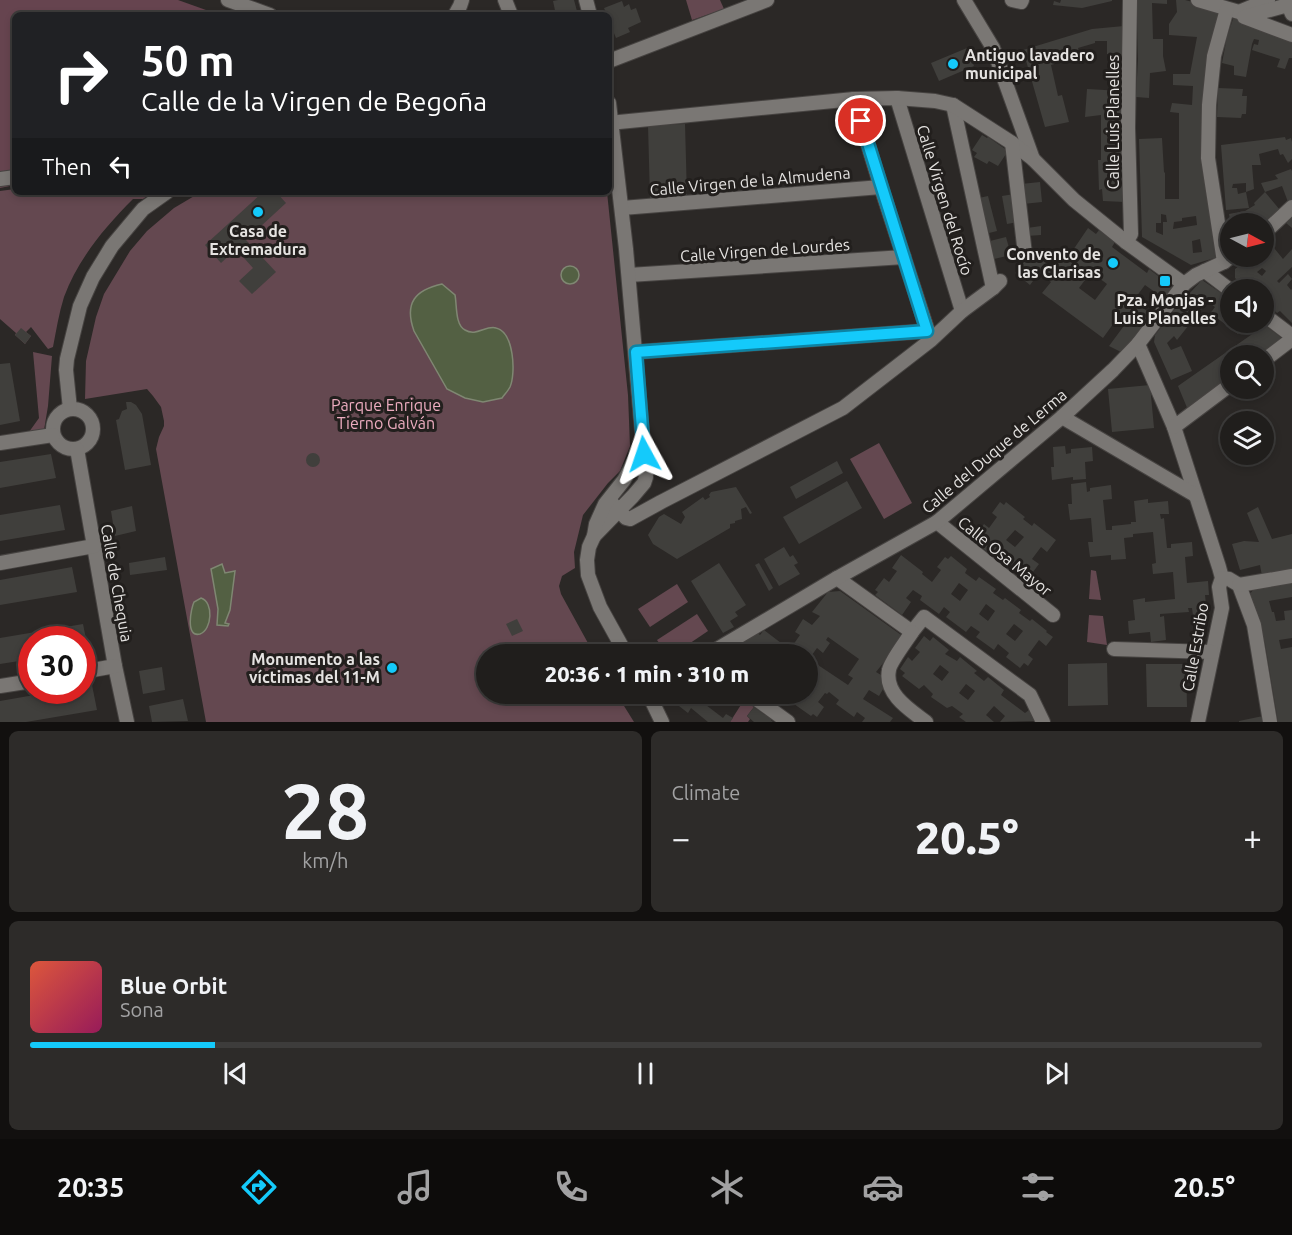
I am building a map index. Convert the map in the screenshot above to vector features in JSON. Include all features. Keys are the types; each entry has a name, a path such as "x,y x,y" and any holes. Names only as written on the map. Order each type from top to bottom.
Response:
{"street":[{"path":"228,0 262,12"},
{"path":"612,60 767,0"},
{"path":"964,0 993,48 1033,159"},
{"name":"Calle Luis Planelles","path":"1126,242 1131,234 1128,128 1130,0"},
{"path":"1198,0 1236,7 1288,5 1292,14"},
{"path":"1236,7 1268,0"},
{"path":"1236,7 1292,35"},
{"path":"1220,219 1208,158 1209,105 1214,56 1236,7"},
{"path":"612,123 854,99 897,98 953,105 1033,159 1074,200 1126,242 1184,284"},
{"name":"Calle Virgen del Rocío","path":"897,98 962,311"},
{"path":"854,99 929,335"},
{"path":"613,505 630,519 843,408 929,335 997,284 953,105"},
{"path":"612,138 636,352 646,477 633,496 613,505 605,504 596,524 587,560 588,575 600,607 620,644"},
{"path":"1012,143 1025,254"},
{"name":"Calle Virgen de la Almudena","path":"621,208 881,186"},
{"path":"70,409 67,359 80,306 93,277 112,246 143,209 163,195"},
{"path":"1274,224 1292,207"},
{"name":"Calle Virgen de Lourdes","path":"628,275 904,257"},
{"name":"Calle del Duque de Lerma","path":"726,644 937,522 1062,417 1138,344 1184,284 1196,274 1220,263"},
{"path":"1205,271 1220,282"},
{"path":"1274,324 1292,338 1274,352"},
{"path":"636,352 929,335"},
{"name":"Calle Estribo","path":"1138,344 1174,427 1221,578 1219,587 1222,608 1198,722"},
{"path":"1174,427 1220,393"},
{"path":"70,409 83,412 92,422 92,436 89,442 77,449 65,448 53,435 58,416 70,409"},
{"path":"1062,417 1195,495"},
{"path":"0,443 53,435"},
{"path":"613,505 635,460 642,439"},
{"name":"Calle de Chequia","path":"77,449 127,722"},
{"path":"646,477 661,502"},
{"name":"Calle Osa Mayor","path":"937,522 1053,615"},
{"path":"0,563 94,546"},
{"path":"1239,585 1292,576"},
{"path":"837,578 912,632"},
{"path":"1221,578 1229,579 1239,585 1254,625 1270,722"},
{"path":"1222,608 1239,609 1246,606"},
{"path":"927,722 900,703 890,683 889,668 924,617 1030,694 1043,722"},
{"path":"1114,649 1212,652"},
{"path":"96,669 115,666"},
{"path":"0,686 18,683"},
{"path":"653,704 662,722"},
{"path":"763,704 788,722"}],"green space":[{"path":"686,0 720,0 724,9 692,20"},
{"path":"12,189 12,195 149,195 143,199 133,199 112,221 85,257 64,297 53,347 48,349 31,327 26,332 31,336 25,344 0,319 0,191"},
{"name":"Parque Enrique Tierno Galván","path":"196,195 607,195 628,395 630,446 620,471 583,515 574,552 575,568 562,576 559,586 561,594 588,644 476,644 476,704 623,704 634,722 206,722 156,449 164,426 161,407 147,389 85,399 86,361 104,294 130,251 147,231 174,208"},
{"path":"33,352 52,356 44,430 29,432 39,418"},
{"path":"879,443 912,503 884,519 850,459"},
{"path":"1091,570 1096,571 1101,600 1089,599"},
{"path":"677,584 688,602 650,627 638,609"},
{"path":"697,614 708,631 689,644 660,644 657,640"},
{"path":"1089,615 1103,616 1107,645 1087,642"},
{"path":"741,704 750,704 754,707 747,716 750,719 748,722 730,722"}],"shaded area":[{"path":"0,0 178,0 212,12 12,12 12,186 0,188"},
{"path":"570,266 576,269 579,275 576,281 570,284 564,281 561,275 564,269"},
{"path":"442,284 455,295 458,319 465,330 477,332 496,328 507,337 512,354 513,372 510,387 502,398 483,402 465,398 447,389 414,331 410,313 414,299 425,290"},
{"path":"222,564 225,573 235,571 230,610 225,623 229,624 228,626 217,625 218,609 211,569"},
{"path":"201,598 210,610 209,622 204,631 195,634 192,632 191,616 194,602"}],"building":[{"path":"574,0 577,12 555,12 553,1"},
{"path":"1061,0 1112,1 1082,8 1053,5 1054,1 1060,3"},
{"path":"1137,0 1167,0 1167,4 1152,3 1153,39 1163,39 1166,71 1150,73 1149,98 1136,97"},
{"path":"1176,0 1185,0 1224,10 1210,75 1218,257 1191,265 1142,237 1139,139 1162,138 1165,199 1179,199 1179,113 1170,112 1172,103 1192,105 1193,86 1173,85 1173,74 1190,74 1197,37 1169,35 1169,24 1177,12","holes":["1161,214 1166,215 1167,222 1163,222 1163,235 1156,232 1156,223 1161,223","1196,216 1197,225 1173,229 1174,222","1200,239 1202,252 1193,253 1192,241"]},
{"path":"622,1 624,7 629,4 631,10 636,8 641,22 628,28 630,32 616,38 612,28 612,12 606,12 604,8"},
{"path":"1239,17 1292,37 1292,58 1289,58 1285,69 1277,67 1280,59 1252,50 1254,44 1258,45 1259,40 1254,39 1246,77 1234,75 1234,66 1222,63 1233,19"},
{"path":"1124,26 1124,54 1107,54 1107,41 1095,41 1095,43 1078,48 1080,56 1051,65 1058,96 1062,95 1069,122 1045,127 1023,50 1092,29"},
{"name":"Antiguo lavadero municipal","path":"967,48 974,66 939,81 931,63"},
{"path":"1218,88 1243,89 1242,96 1247,96 1246,114 1242,114 1241,118 1217,117"},
{"path":"1087,89 1122,91 1125,202 1103,201 1102,189 1099,190 1101,115 1085,117"},
{"path":"685,124 687,197 650,198 648,125"},
{"path":"982,135 1008,151 998,166 989,161 987,164 974,157 977,153 972,150"},
{"path":"1291,138 1292,159 1288,163 1283,154 1280,155 1278,149 1259,154 1261,165 1252,165 1254,189 1246,192 1249,208 1226,210 1221,145","holes":["1246,183 1246,192 1238,194 1237,188 1232,188 1233,184"]},
{"path":"1291,169 1292,199 1288,202 1282,186 1265,192 1261,183 1278,179 1275,175"},
{"path":"1040,182 1042,202 1023,204 1021,184"},
{"path":"1265,192 1280,210 1274,216 1274,213 1234,213 1245,211 1255,205 1254,203"},
{"path":"1014,194 1018,222 1007,224 1002,196"},
{"path":"260,195 279,195 286,203 246,240 276,272 252,294 239,281 253,268 236,249 221,263 205,245"},
{"path":"988,196 997,231 989,233 979,198"},
{"path":"1292,216 1292,228 1286,223"},
{"path":"1041,226 1041,235 1027,236 1027,228"},
{"path":"1088,228 1096,234 1099,230 1115,242 1112,247 1147,273 1149,269 1174,288 1159,307 1153,303 1159,295 1145,285 1133,301 1154,316 1125,354 1109,346 1129,319 1121,313 1103,338 1042,293 1051,282 1039,273 1030,285 1015,273 1031,252 1053,268 1065,253 1069,256","holes":["1091,272 1107,284 1095,300 1079,288"]},
{"path":"1006,237 1011,255 994,259 990,241"},
{"path":"1274,248 1283,259 1292,249 1292,267 1277,281 1279,283 1288,274 1292,279 1287,285 1292,289 1292,323 1280,311 1277,313 1274,310 1274,279 1236,279 1235,269 1238,267 1274,267","holes":["1262,268 1266,271 1262,276 1257,272"]},
{"path":"1202,280 1220,292 1220,320 1217,318 1209,327 1203,323 1215,307 1201,297 1198,302 1204,306 1177,340 1174,336 1167,343 1171,350 1181,346 1192,371 1171,380 1154,342 1155,335"},
{"path":"21,328 31,336 25,344 15,335"},
{"path":"1274,332 1283,339 1274,346 1237,345 1254,333"},
{"path":"1220,357 1220,386 1188,410 1178,386"},
{"path":"10,363 20,421 0,425 0,364"},
{"path":"1150,385 1154,428 1112,432 1108,389"},
{"path":"126,402 136,405 142,414 151,465 125,470 116,420 119,419 122,411 127,409"},
{"path":"1065,446 1066,454 1071,453 1071,449 1092,447 1093,461 1085,462 1086,479 1073,480 1073,477 1052,480 1053,447"},
{"path":"313,453 318,455 320,460 318,465 313,467 308,465 306,460 308,455"},
{"path":"51,454 56,478 0,488 0,462"},
{"path":"837,461 843,473 796,499 790,487"},
{"path":"847,481 862,508 799,544 783,517"},
{"path":"1086,482 1087,492 1090,488 1111,485 1112,499 1103,500 1106,530 1112,530 1112,526 1136,522 1134,501 1148,499 1148,503 1168,501 1169,514 1160,514 1161,519 1164,518 1167,548 1171,548 1171,544 1192,542 1193,556 1185,557 1187,583 1208,581 1209,595 1205,595 1207,615 1193,616 1192,608 1188,608 1189,612 1160,614 1160,617 1164,616 1166,640 1151,642 1150,632 1129,634 1128,621 1135,620 1133,600 1145,598 1145,602 1175,599 1173,572 1153,574 1152,564 1156,563 1153,532 1133,534 1133,537 1124,538 1126,559 1111,560 1111,555 1090,557 1088,542 1093,542 1091,518 1070,520 1068,504 1072,504 1071,484"},
{"path":"736,487 752,513 750,514 746,507 741,509 742,519 730,524 730,528 677,559 653,544 648,535 659,517 664,514 681,524 685,517 682,512 703,497 705,500 710,497 711,492"},
{"path":"1000,502 1004,505 1006,502 1025,517 1023,519 1032,526 1034,523 1056,540 1047,552 1041,547 1032,559 1039,564 1033,572 1027,567 1021,574 1005,561 1007,558 1002,553 997,559 976,543 980,538 976,535 984,524 989,528 997,517 992,513","holes":["1015,530 1024,537 1015,547 1006,540"]},
{"path":"60,505 65,530 0,541 0,515"},
{"path":"132,506 136,531 115,536 111,511"},
{"path":"1258,507 1272,539 1292,534 1292,571 1262,576 1260,565 1240,570 1232,544 1244,541 1259,542 1247,513"},
{"path":"784,547 790,557 793,555 798,563 794,565 800,574 779,586 764,559"},
{"path":"901,555 932,582 941,570 937,567 945,557 948,559 951,556 967,569 965,573 976,581 979,577 996,589 993,593 1003,600 1005,598 1021,610 1019,613 1030,621 1032,619 1053,637 1046,646 1039,640 1028,655 1033,659 1028,666 1024,663 1020,668 1006,657 1009,653 998,644 994,650 976,637 980,632 971,626 966,632 946,617 950,612 944,607 939,614 920,600 922,596 913,590 906,598 911,602 902,615 875,595 878,592 875,590 884,578 889,582 897,571 892,568","holes":["959,583 968,590 960,601 951,594","986,604 995,611 988,621 979,614","1014,624 1023,631 1015,641 1006,634"]},
{"path":"165,557 167,570 130,575 129,563"},
{"path":"719,563 746,605 735,612 738,616 730,621 734,627 723,633 691,581"},
{"path":"759,563 773,588 769,591 755,565"},
{"path":"72,567 77,592 0,605 0,580"},
{"path":"1292,582 1292,597 1269,601 1276,621 1285,620 1284,611 1292,610 1292,638 1279,640 1281,649 1292,647 1292,722 1278,722 1265,643 1250,594 1255,587"},
{"path":"840,591 904,637 876,672 886,678 886,684 879,696 869,690 863,699 893,718 890,722 862,722 865,718 857,712 854,717 836,704 839,700 829,692 825,693 818,702 818,665 848,685 853,678 848,675 859,659 828,637 826,640 830,643 823,653 818,649 818,644 794,644 800,635 795,632 803,619 812,625 820,616 812,612 828,592"},
{"path":"517,619 523,631 512,636 506,624"},
{"path":"753,629 760,635 764,630 781,643 748,644 744,641"},
{"path":"18,635 18,661 0,664 0,638"},
{"path":"924,636 930,641 933,637 949,650 945,654 957,661 960,657 977,671 974,673 984,681 988,677 1004,690 1001,695 1025,713 1029,710 1036,721 1000,722 1005,716 994,706 986,715 994,722 966,722 959,717 963,714 952,706 947,708 931,697 933,694 924,685 919,689 902,676 905,673 900,669 908,657 912,661 920,652 915,648","holes":["940,665 949,672 942,681 933,674","966,684 975,691 968,700 959,693"]},
{"path":"1107,663 1108,705 1068,706 1068,664"},
{"path":"1146,664 1186,664 1187,707 1147,707"},
{"path":"162,667 165,690 143,694 139,671"},
{"path":"18,698 18,704 96,704 97,710 26,722 0,722 0,701"},
{"path":"183,699 188,721 152,722 149,706"},
{"path":"818,702 824,707 817,717 813,714 811,716 794,704 818,704"},
{"path":"681,704 705,704 723,718 726,714 733,718 730,722 708,722 691,708 688,713 679,706"},
{"path":"754,707 765,715 768,711 775,716 771,720 773,722 754,722 747,716"},
{"path":"1263,716 1264,722 1239,722 1239,721"}],"place":[{"name":"Antiguo lavadero municipal","path":"953,64"},
{"name":"Casa de Extremadura","path":"258,212"},
{"name":"Convento de las Clarisas","path":"1113,263"},
{"name":"Pza. Monjas - Luis Planelles","path":"1165,281"},
{"name":"Monumento a las víctimas del 11-M","path":"392,668"}],"route":[{"path":"644,454 636,352 927,331 861,121"}]}
